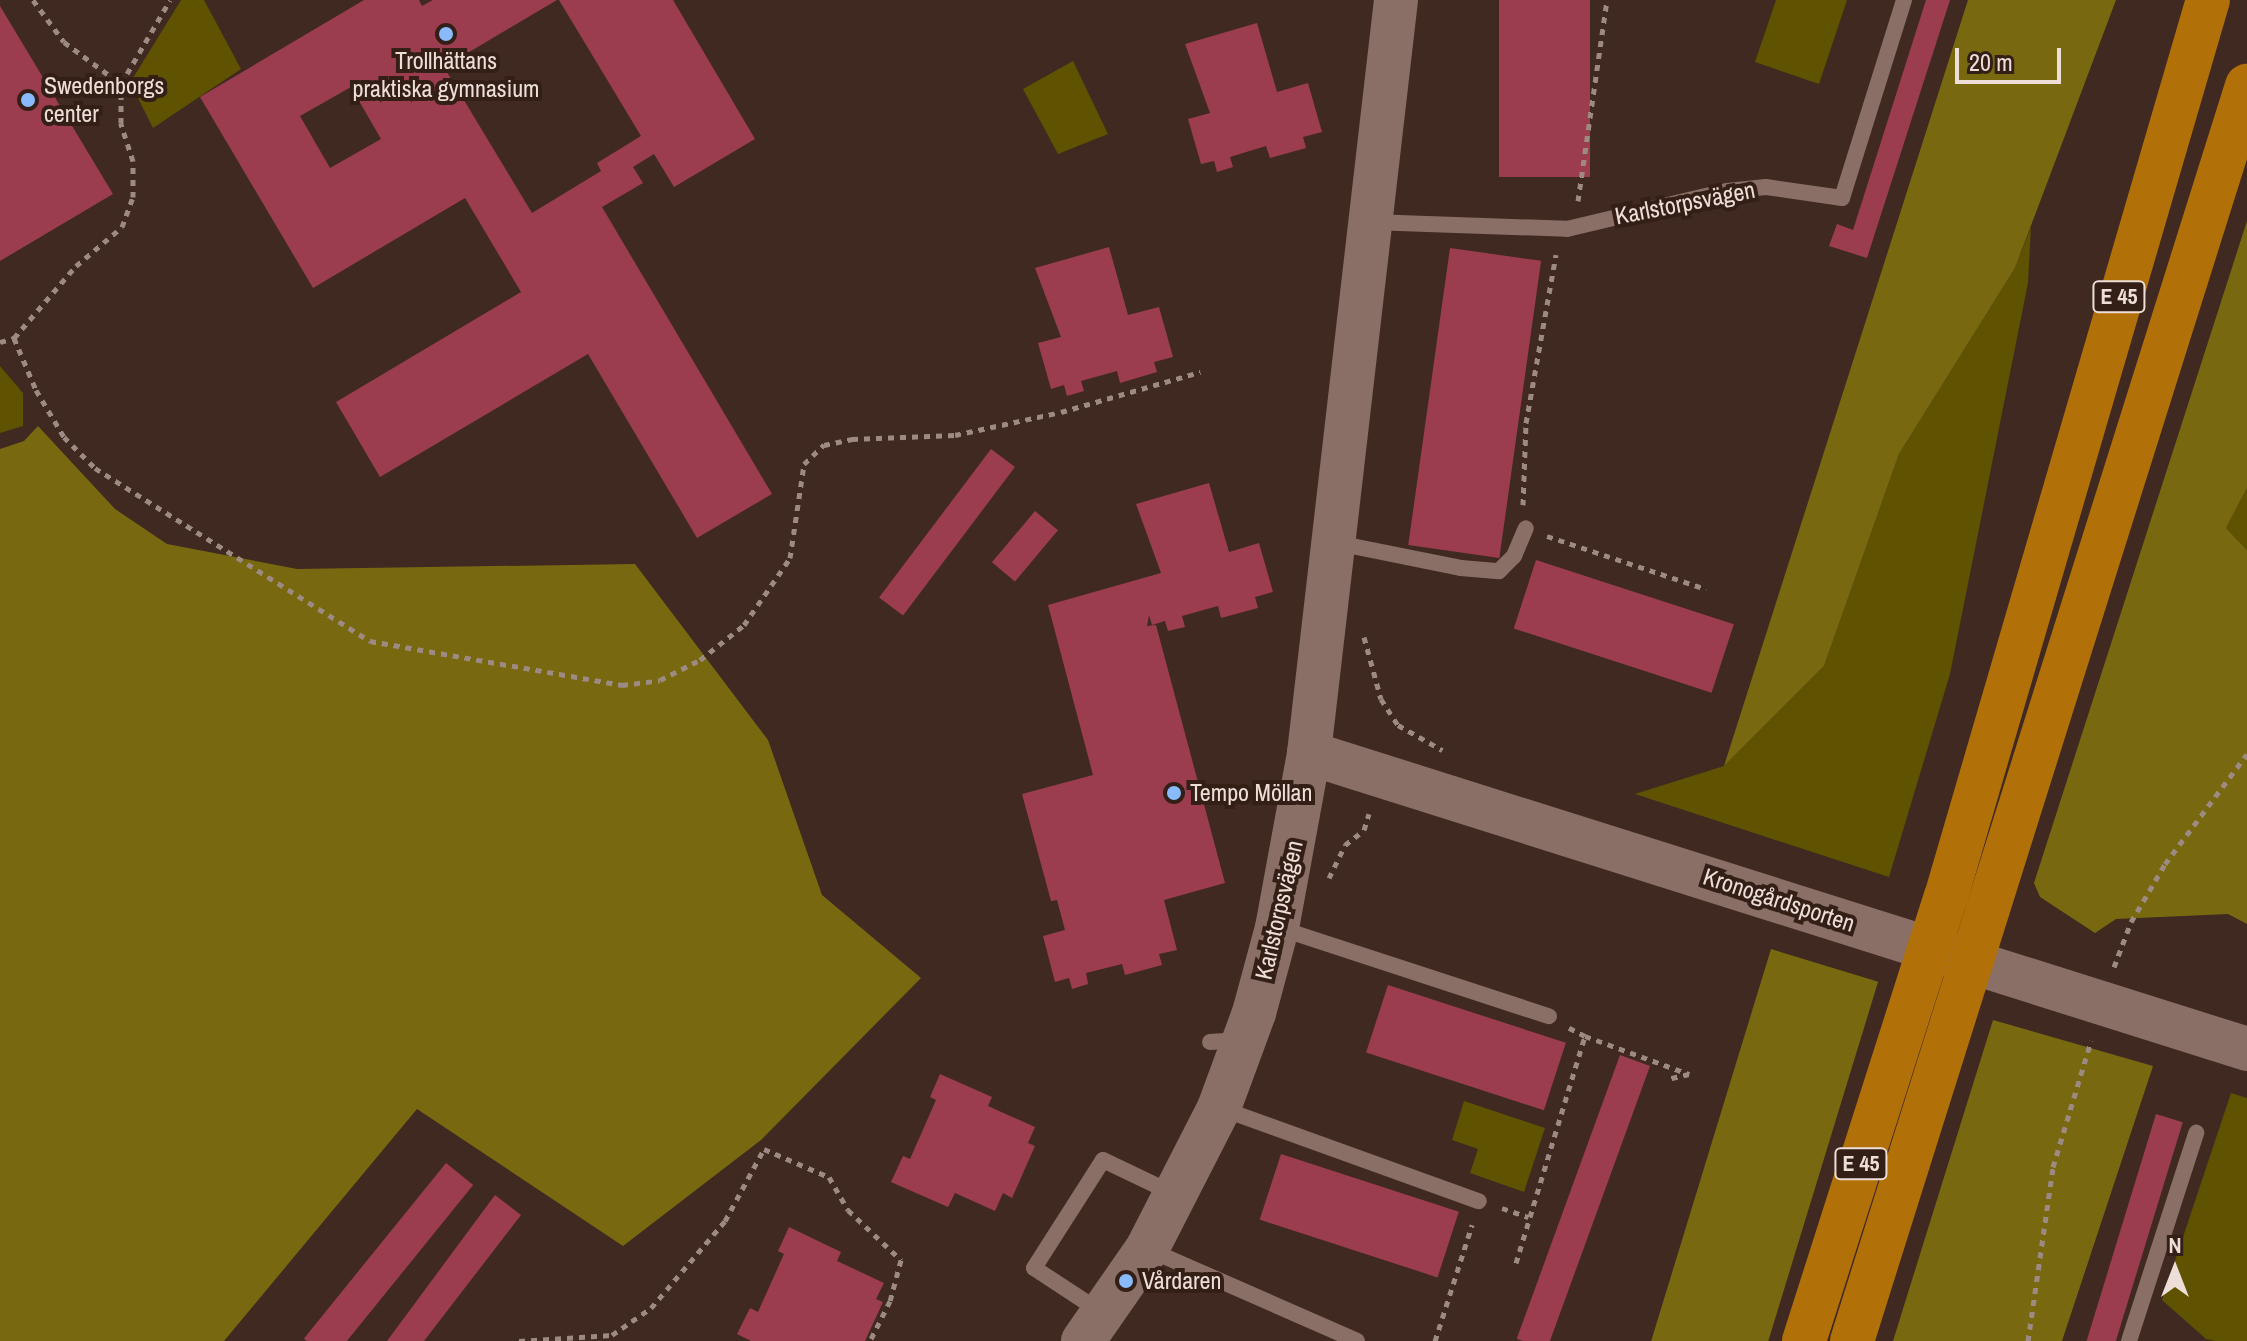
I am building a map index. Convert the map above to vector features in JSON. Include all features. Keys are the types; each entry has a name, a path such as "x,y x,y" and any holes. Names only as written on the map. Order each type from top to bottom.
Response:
{"highway":[{"name":"E 45","path":"1804,1341 1946,897 2208,0"},
{"name":"E 45","path":"1852,1341 1963,998 2247,86"}],"street":[{"name":"Karlstorpsvägen","path":"1093,1327 1147,1249 1219,1108 1227,1041 1277,928 1309,753 1331,541 1396,0"},
{"name":"Kronogårdsporten","path":"1309,753 2247,1049"}],"lane":[{"name":"Karlstorpsvägen","path":"1369,222 1567,229 1727,191 1766,187 1842,198 1904,0"},
{"path":"1331,541 1447,566 1499,571 1514,556 1526,528"},
{"path":"1277,928 1549,1016"},
{"path":"1219,1108 1479,1201"},
{"path":"2129,1341 2196,1133"},
{"name":"Karlstorpsvägen","path":"1093,1327 1034,1268 1103,1160 1177,1195"},
{"path":"1147,1249 1357,1341"}],"path":[{"path":"33,0 64,42 121,84"},
{"path":"0,342 14,338 76,266 122,227 133,197 133,161 121,123 121,84 170,0"},
{"path":"1607,0 1578,200 1556,255 1526,423 1520,485 1526,528 1706,589"},
{"path":"14,338 36,390 64,437 95,468 350,629 401,650 467,656 622,685 660,680 700,660 744,625 790,558 804,464 824,445 852,439 955,435 1061,412 1200,372"},
{"path":"2131,922 2165,864 2247,754"},
{"path":"1549,1016 1585,1036 1689,1074 1668,1079"},
{"path":"1516,1263 1585,1036"},
{"path":"2028,1341 2053,1167 2086,1057"},
{"path":"519,1341 612,1335 651,1308 725,1221 764,1149 829,1177 848,1210 901,1260 890,1301 870,1341"},
{"path":"1435,1341 1479,1201 1528,1217"}],"shaded area":[{"path":"181,0 204,0 241,69 153,128 132,86 133,78"},
{"path":"1776,0 1847,0 1819,84 1755,62"},
{"path":"1968,0 2116,0 2015,268 1899,454 1824,666 1724,766"},
{"path":"1073,61 1108,134 1058,154 1023,89"},
{"path":"2247,221 2247,488 2226,528 2247,550 2247,924 2228,914 2116,919 2095,933 2040,897 2034,883"},
{"path":"2031,227 2028,283 1950,674 1889,877 1635,794 1724,766 1824,666 1899,454 2015,268"},
{"path":"0,366 23,393 23,426 0,433"},
{"path":"38,426 115,509 167,544 297,569 635,564 768,740 822,895 921,978 761,1140 623,1246 417,1109 224,1341 0,1341 0,449 24,441"},
{"path":"2247,488 2247,550 2226,528"},
{"path":"1771,949 1878,982 1768,1341 1651,1341"},
{"path":"1993,1020 2153,1066 2062,1341 1893,1341"},
{"path":"2231,1093 2247,1098 2247,1341 2215,1341 2206,1339 2162,1300"},
{"path":"1464,1101 1545,1128 1524,1192 1470,1173 1478,1149 1452,1140"}],"building":[{"path":"364,0 419,0 422,6 433,0 557,0 444,67 532,213 601,171 597,163 641,136 559,0 673,0 755,139 674,187 654,154 633,167 643,183 602,207 772,494 697,538 588,354 380,477 336,402 521,292 465,198 313,288 200,97","holes":["351,87 381,139 330,168 300,116"]},
{"path":"1499,0 1590,0 1590,177 1499,177"},
{"path":"1926,0 1950,0 1867,258 1829,246 1837,224 1853,230"},
{"name":"Swedenborgs center","path":"0,6 113,194 0,261"},
{"path":"1257,23 1277,92 1308,83 1322,132 1303,137 1306,148 1270,158 1266,146 1230,157 1233,167 1217,172 1214,161 1201,164 1188,119 1210,113 1185,44"},
{"path":"1109,247 1128,315 1159,307 1173,357 1154,362 1157,372 1120,383 1117,371 1081,381 1084,391 1067,396 1064,385 1051,389 1038,343 1061,337 1035,268"},
{"path":"1450,248 1541,261 1499,558 1408,545"},
{"path":"991,449 1015,467 903,616 879,598"},
{"path":"1209,483 1229,552 1259,543 1273,592 1255,597 1258,608 1221,618 1218,606 1182,616 1185,627 1168,631 1165,621 1152,625 1149,615 1147,626 1156,625 1225,883 1164,900 1177,950 1159,954 1162,965 1125,975 1122,964 1086,973 1088,984 1072,989 1069,978 1055,982 1043,936 1065,930 1057,900 1051,901 1022,794 1093,775 1048,605 1161,573 1136,504"},
{"path":"1035,511 1058,530 1015,582 992,562"},
{"path":"1536,560 1734,624 1712,693 1514,628"},
{"path":"1388,985 1566,1043 1544,1110 1366,1053"},
{"path":"1620,1055 1650,1066 1550,1341 1517,1339"},
{"path":"940,1074 992,1097 988,1106 1035,1127 1028,1143 1035,1146 1012,1198 1003,1193 995,1211 955,1193 948,1207 891,1182 903,1156 910,1159 936,1100 930,1097"},
{"path":"2156,1114 2183,1122 2116,1341 2087,1341"},
{"path":"1281,1154 1459,1212 1438,1277 1260,1220"},
{"path":"446,1163 473,1185 347,1341 304,1339"},
{"path":"495,1195 521,1215 424,1341 387,1341"},
{"path":"789,1227 841,1252 837,1261 884,1283 876,1299 883,1302 865,1341 751,1341 737,1334 750,1308 758,1312 784,1254 778,1251"}],"place":[{"name":"Trollhättans praktiska gymnasium","path":"446,34"},
{"name":"Swedenborgs center","path":"28,100"},
{"name":"Tempo Möllan","path":"1174,793"},
{"name":"Vårdaren","path":"1126,1281"}]}
